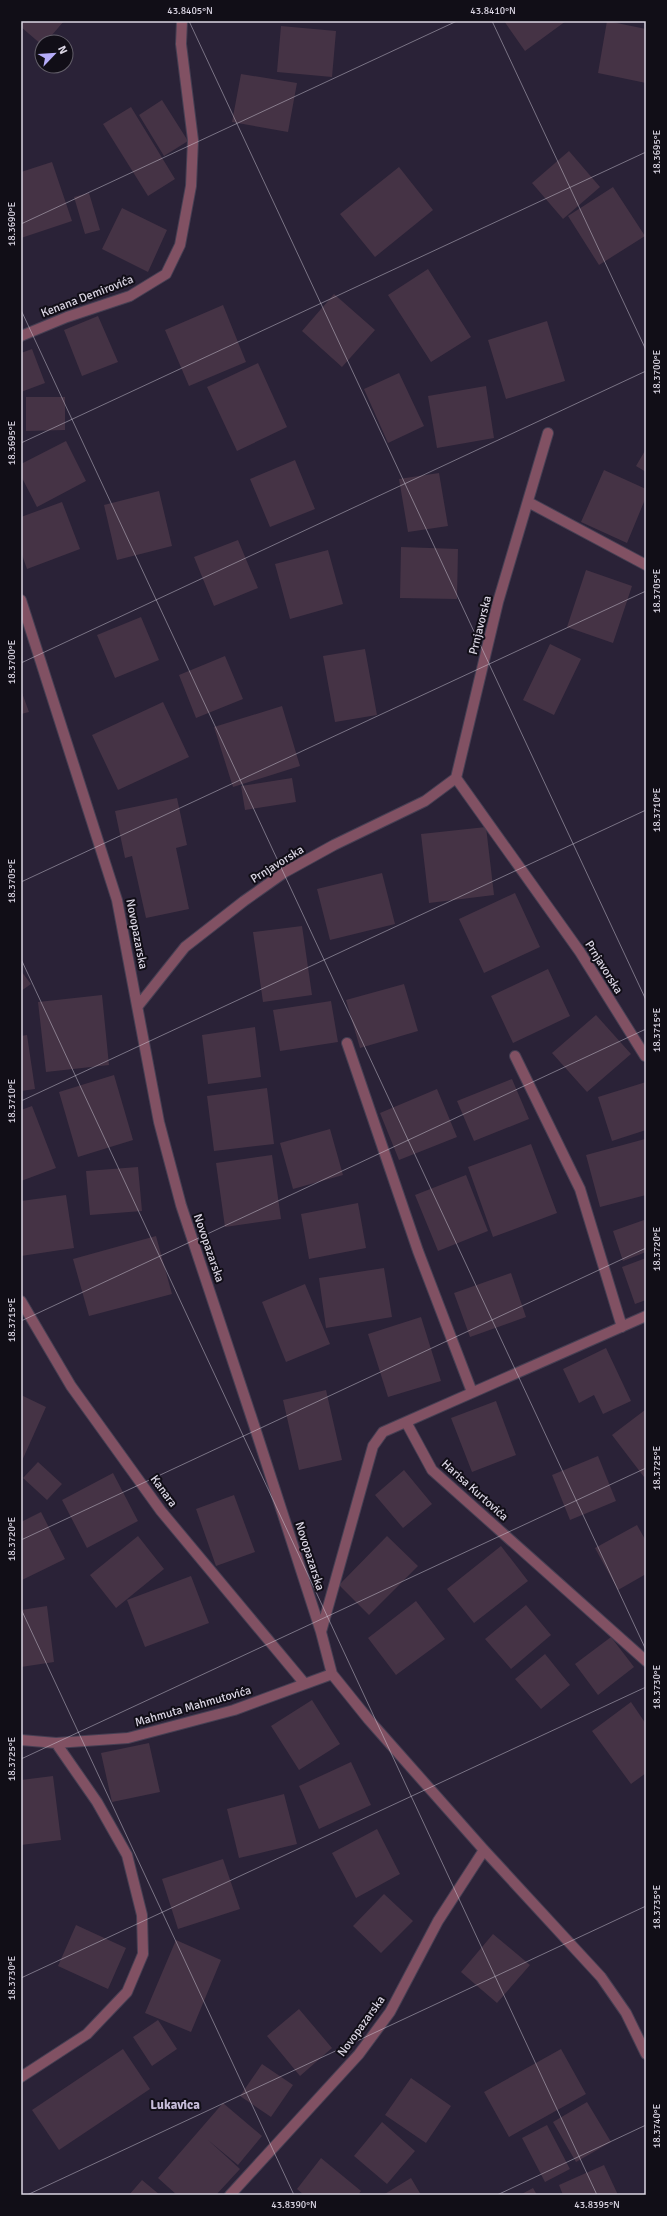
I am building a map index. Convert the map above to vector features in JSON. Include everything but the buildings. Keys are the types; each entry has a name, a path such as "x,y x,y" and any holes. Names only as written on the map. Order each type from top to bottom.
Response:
{"street":[{"name":"Kenana Demirovića","path":"21,336 67,317 130,296 166,274 180,245 191,186 193,140 181,44 182,21"},
{"name":"Prnjavorska","path":"138,1006 185,948 244,901 285,872 334,845 425,801 456,778 498,602 548,433"},
{"path":"528,502 646,565"},
{"name":"Novopazarska","path":"21,600 117,900 159,1122 181,1205 321,1632 332,1674 369,1720 484,1850 601,1977 626,2013 646,2054"},
{"name":"Prnjavorska","path":"456,778 580,952 645,1056"},
{"path":"347,1043 418,1251 472,1392"},
{"path":"515,1056 580,1190 622,1327"},
{"name":"Kanara","path":"21,1301 71,1386 161,1511 305,1684"},
{"path":"321,1632 373,1446 383,1432 646,1316"},
{"name":"Harisa Kurtovića","path":"406,1422 432,1470 646,1661"},
{"name":"Mahmuta Mahmutovića","path":"21,1740 28,1742 56,1743 128,1738 234,1710 332,1674"},
{"path":"21,2077 87,2034 127,1992 143,1954 142,1915 127,1855 97,1802 56,1743"},
{"name":"Novopazarska","path":"230,2195 359,2054 390,2012 438,1921 484,1850"}],"district":[{"name":"Lukavica","path":"175,2104"}]}
